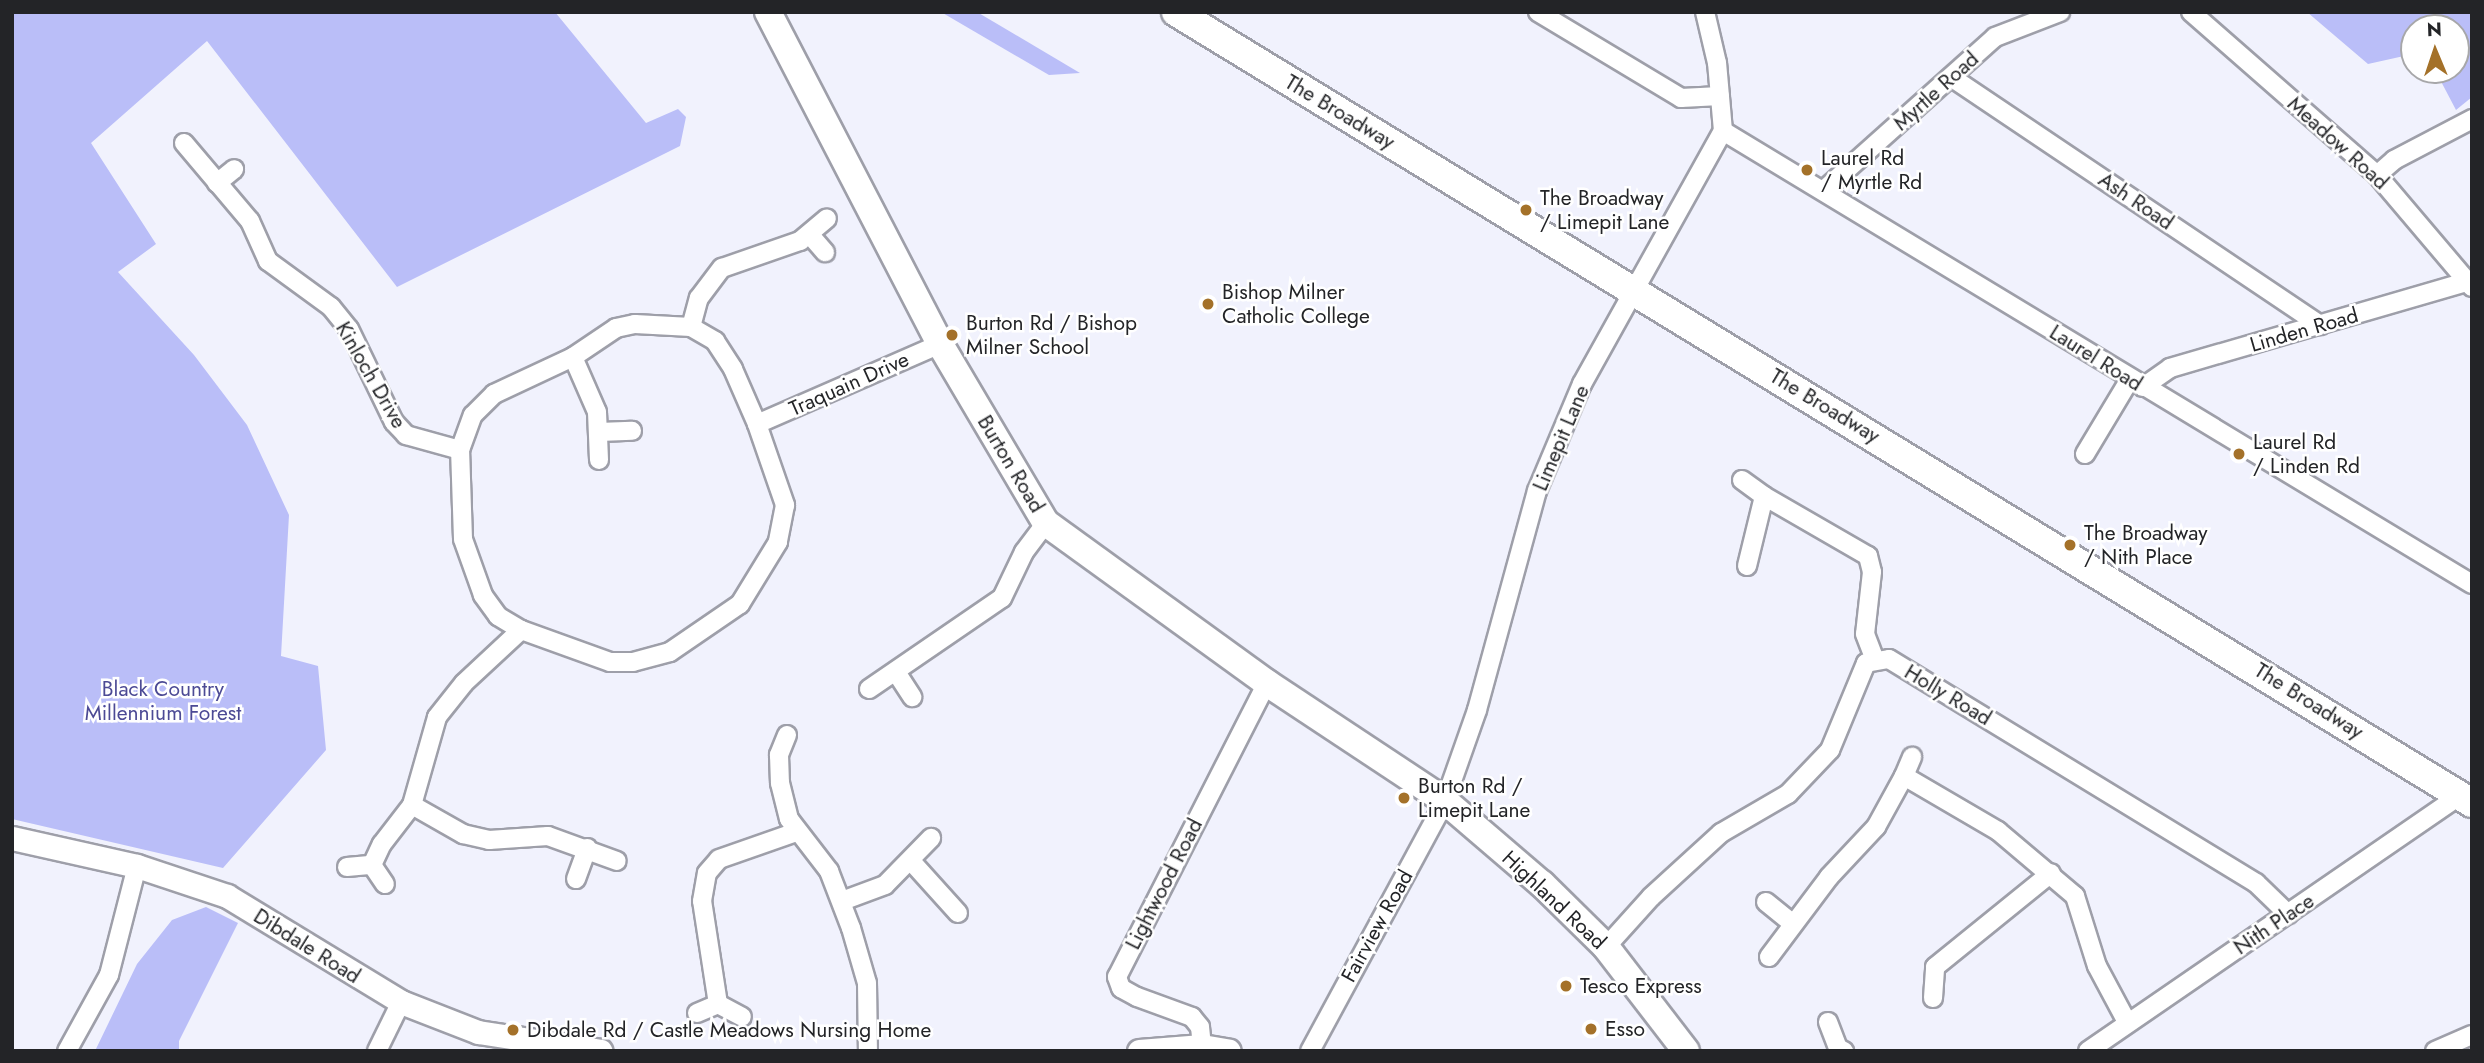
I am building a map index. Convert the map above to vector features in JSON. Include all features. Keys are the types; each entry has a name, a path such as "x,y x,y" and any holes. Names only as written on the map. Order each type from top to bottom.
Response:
{"main road":[{"name":"Burton Road","path":"768,12 940,344 1046,523 1267,683 1445,802"},
{"name":"The Broadway","path":"1176,12 2466,799"},
{"name":"Highland Road","path":"1445,802 1542,884 1606,947 1681,1047"}],"street":[{"path":"1538,12 1681,98 1720,96"},
{"path":"1705,12 1720,96 1723,131"},
{"name":"Myrtle Road","path":"1824,190 1994,37 2060,12"},
{"name":"Meadow Road","path":"2191,12 2376,175 2470,284"},
{"name":"Ash Road","path":"1951,78 2320,326"},
{"path":"2376,175 2394,160 2472,119"},
{"name":"Limepit Lane","path":"1445,802 1477,710 1537,491 1582,384 1723,131"},
{"name":"Laurel Road","path":"1723,131 2472,584"},
{"name":"Kinloch Drive","path":"184,143 256,230 268,261 331,307 349,329 394,422 405,435 460,450"},
{"path":"217,183 234,169"},
{"path":"691,327 699,299 722,268 810,235 827,218"},
{"path":"810,235 825,252"},
{"name":"Linden Road","path":"2136,383 2170,368 2470,284"},
{"path":"635,324 691,327 715,341 726,354 777,475 783,518 766,567 740,604 692,640 633,662 610,662 521,630 498,615 470,564 462,528 460,450 472,415 494,394 573,357 617,328 635,324"},
{"name":"Traquain Drive","path":"757,424 940,344"},
{"path":"573,357 597,412 599,460"},
{"path":"2085,454 2136,383"},
{"path":"599,432 632,431"},
{"path":"1606,947 1650,897 1721,833 1788,794 1822,759 1854,694 1858,674 1866,663 1875,660 1865,634 1872,572 1868,556 1764,496 1742,480"},
{"path":"1747,566 1764,496"},
{"path":"869,689 1002,598 1024,552 1046,523"},
{"path":"372,865 382,844 412,805 437,717 464,683 521,630"},
{"name":"Holly Road","path":"1875,660 1889,659 2256,883 2288,914"},
{"path":"896,672 912,697"},
{"name":"Lightwood Road","path":"1202,1046 1200,1027 1192,1017 1137,997 1121,988 1117,976 1267,683"},
{"path":"787,735 779,755 780,783 796,831 829,871 842,901 867,983 868,1051"},
{"path":"1769,957 1792,923 1892,805 1912,757"},
{"path":"1904,776 1998,831 2075,896 2097,965 2127,1022"},
{"name":"Nith Place","path":"2088,1051 2288,914 2466,799"},
{"name":"Fairview Road","path":"1310,1051 1445,802"},
{"path":"412,805 463,834 489,840 548,836 617,861"},
{"path":"718,1004 702,901 707,873 719,859 796,831"},
{"name":"Dibdale Road","path":"12,838 137,866 227,896 401,1002 478,1032 546,1046 601,1051"},
{"path":"842,901 885,885 931,838"},
{"path":"576,879 587,848"},
{"path":"911,861 958,913"},
{"path":"348,867 372,865"},
{"path":"372,865 385,884"},
{"path":"67,1051 109,975 137,866"},
{"path":"1933,998 1935,967 2051,873"},
{"path":"1766,902 1792,923"},
{"path":"377,1051 401,1002"},
{"path":"697,1013 718,1004"},
{"path":"718,1004 742,1017"},
{"path":"1828,1022 1838,1048 1844,1051"},
{"path":"2435,1051 2472,1035"},
{"path":"1139,1051 1202,1046 1229,1051"}],"green space":[{"name":"Black Country Millennium Forest","path":"12,12 555,12 646,123 678,109 686,117 680,146 397,287 207,41 91,143 156,244 118,272 194,355 247,425 289,515 281,656 318,666 326,750 223,868 12,819"},
{"path":"941,12 977,12 1080,73 1049,75"},
{"path":"2307,12 2472,12 2472,97 2456,110 2442,84 2470,84 2470,14 2400,14 2400,57 2368,64"},
{"path":"206,907 238,923 179,1041 179,1051 95,1051 137,964 172,920"}],"place":[{"name":"Laurel Rd / Myrtle Rd","path":"1807,170"},
{"name":"The Broadway / Limepit Lane","path":"1526,210"},
{"name":"Bishop Milner Catholic College","path":"1208,304"},
{"name":"Burton Rd / Bishop Milner School","path":"952,335"},
{"name":"Laurel Rd / Linden Rd","path":"2239,454"},
{"name":"The Broadway / Nith Place","path":"2070,545"},
{"name":"Burton Rd / Limepit Lane","path":"1404,798"},
{"name":"Tesco Express","path":"1566,986"},
{"name":"Esso","path":"1591,1029"},
{"name":"Dibdale Rd / Castle Meadows Nursing Home","path":"513,1030"}]}
